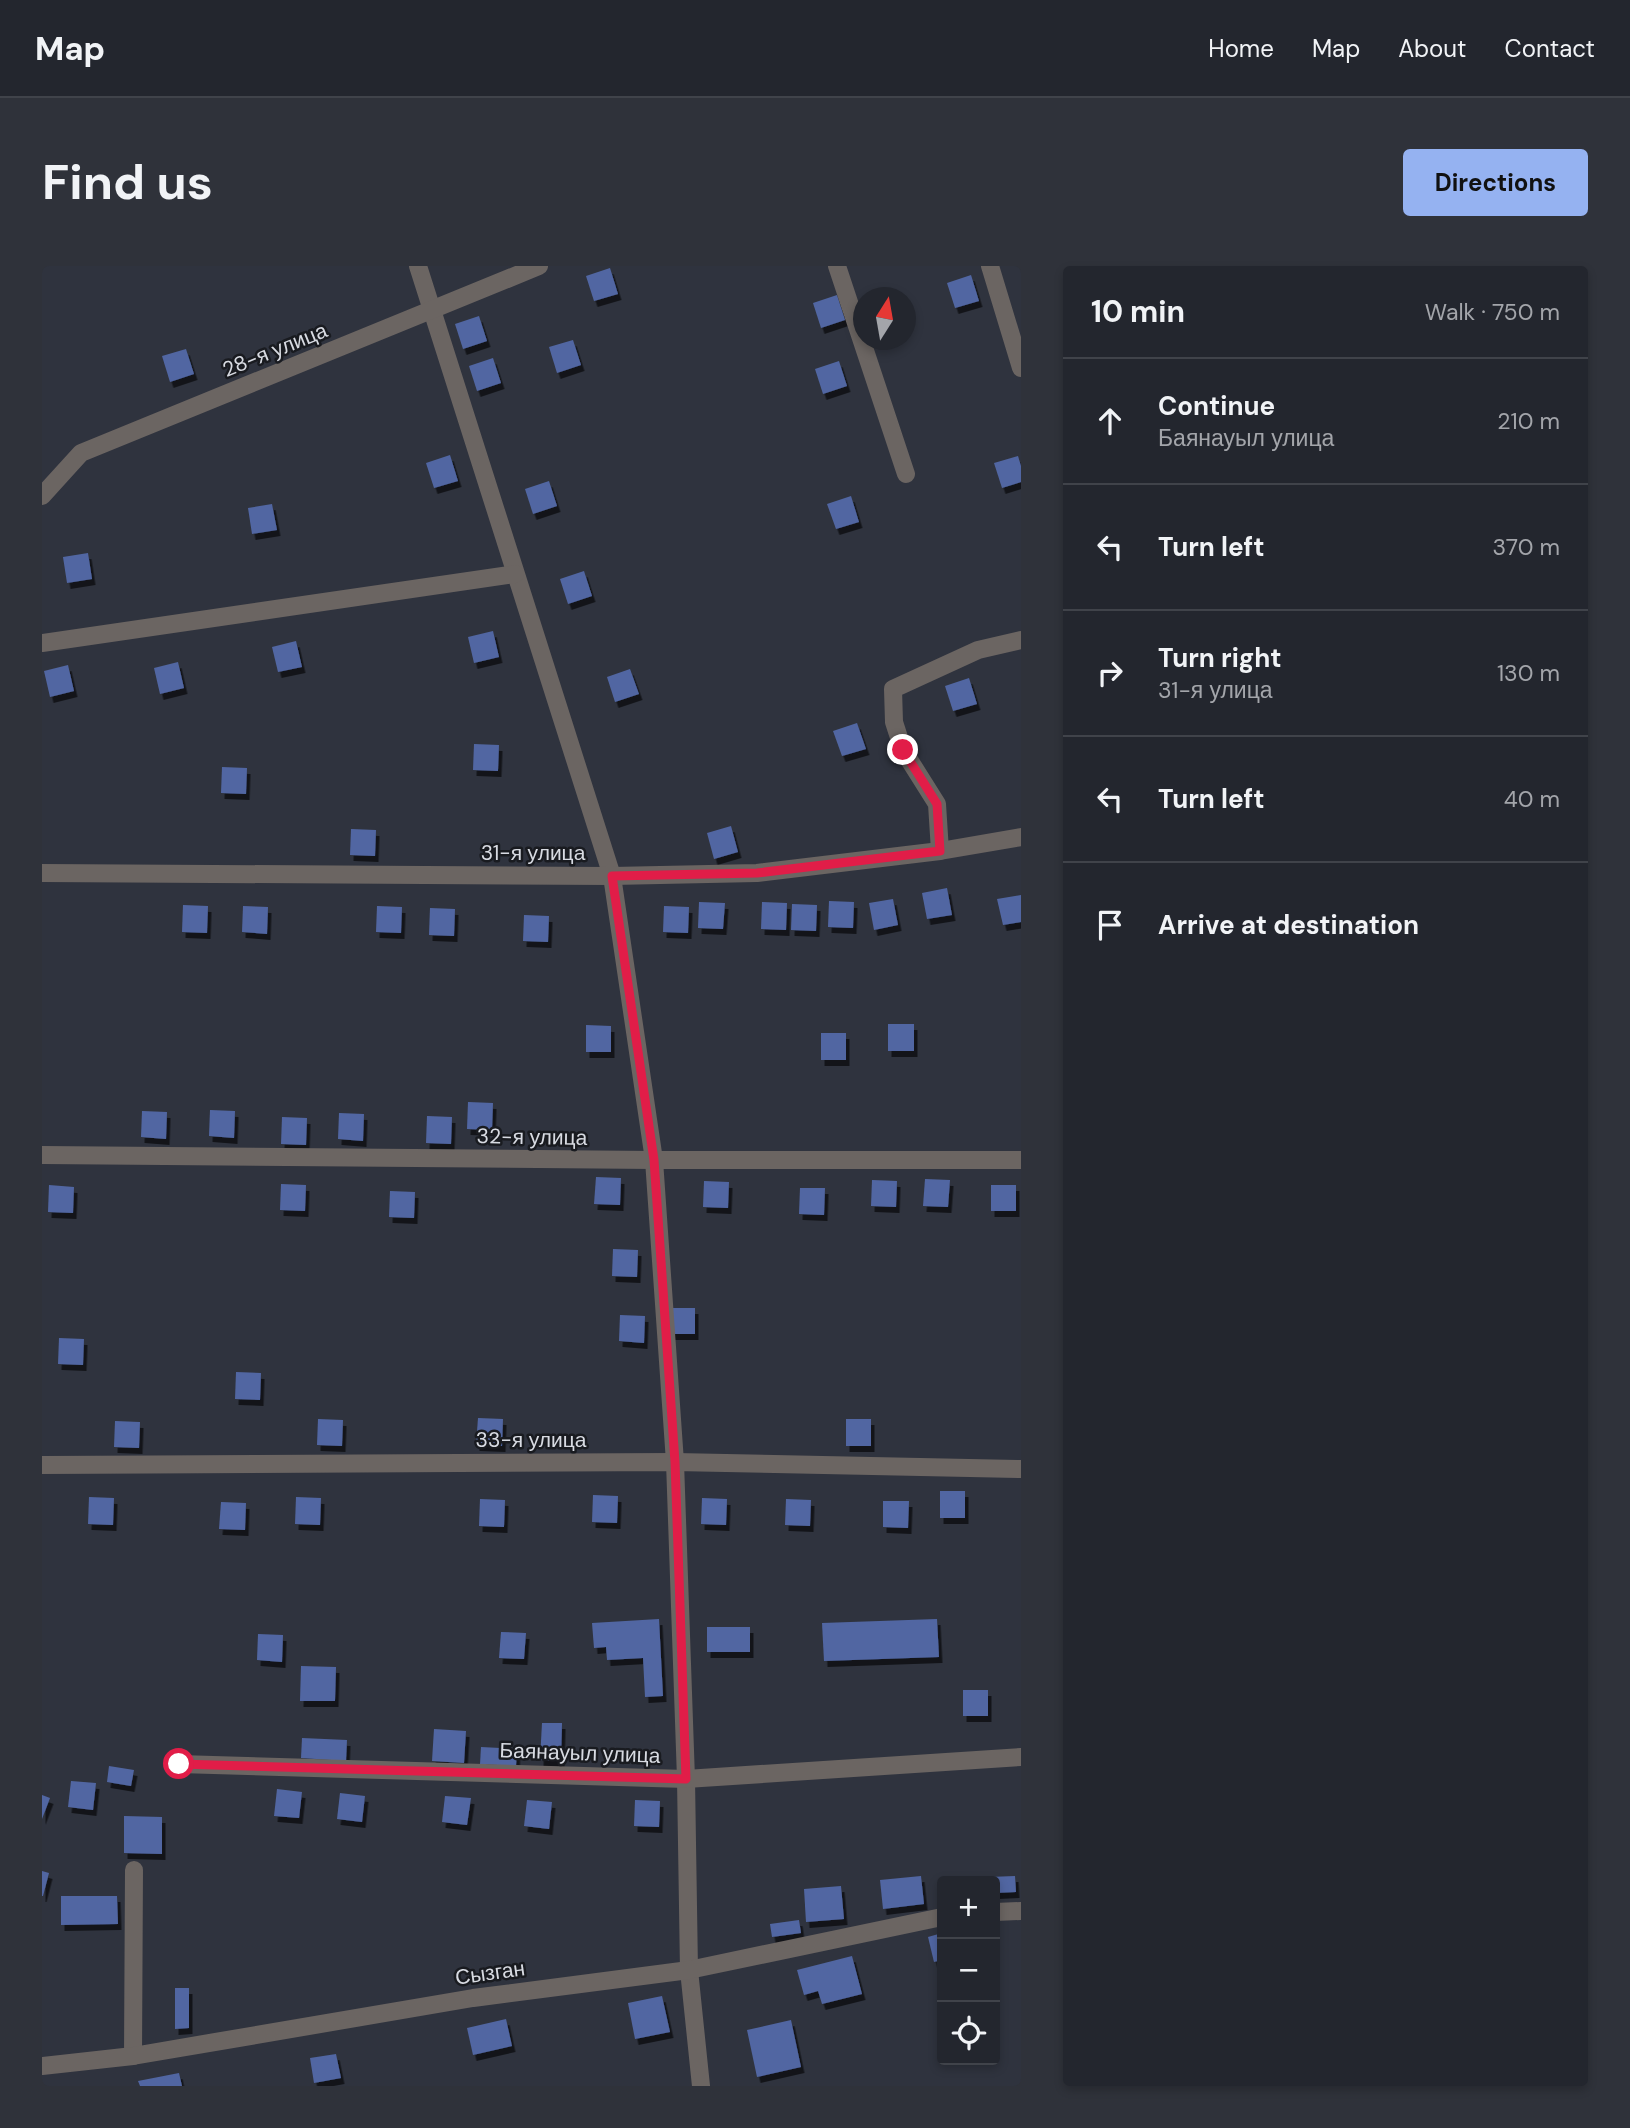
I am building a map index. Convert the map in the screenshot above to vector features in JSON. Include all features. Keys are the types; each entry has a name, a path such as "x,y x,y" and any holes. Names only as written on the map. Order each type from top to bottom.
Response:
{"street":[{"path":"418,266 612,876 654,1160 675,1462 686,1779 689,1970 701,2086"},
{"name":"28-я улица","path":"42,496 81,453 539,266"},
{"path":"837,266 906,474"},
{"path":"990,266 1021,368"},
{"path":"42,643 515,574"},
{"path":"940,851 937,804 903,750 894,722 893,690 978,650 1021,640"},
{"name":"31-я улица","path":"42,873 612,876 757,873 940,851 1021,838"},
{"name":"32-я улица","path":"42,1155 1021,1160"},
{"name":"33-я улица","path":"42,1465 675,1462 1021,1469"},
{"name":"Баянауыл улица","path":"179,1764 686,1779 1021,1757"},
{"path":"133,2056 134,1870"},
{"path":"1000,1912 1021,1911"},
{"name":"Сызган","path":"42,2066 133,2056 472,1998 689,1970 937,1918"}],"building":[{"path":"610,268 618,294 594,301 586,276"},
{"path":"971,275 979,301 955,308 947,283"},
{"path":"837,295 845,320 821,328 813,303"},
{"path":"479,316 487,341 463,349 455,324"},
{"path":"573,340 581,365 557,373 549,347"},
{"path":"186,349 194,374 170,382 162,356"},
{"path":"493,358 501,383 477,391 469,366"},
{"path":"839,361 847,386 823,394 815,369"},
{"path":"450,455 458,481 434,488 426,463"},
{"path":"1018,456 1021,482 1002,488 994,463"},
{"path":"549,481 557,506 533,514 525,489"},
{"path":"851,496 859,522 836,529 827,504"},
{"path":"272,504 277,530 252,534 248,508"},
{"path":"88,553 92,579 67,583 63,557"},
{"path":"584,571 592,596 568,604 560,579"},
{"path":"493,631 499,657 474,663 468,637"},
{"path":"296,641 302,667 278,672 272,647"},
{"path":"178,662 184,688 160,694 154,668"},
{"path":"68,665 74,691 50,697 44,671"},
{"path":"630,669 639,694 615,702 607,677"},
{"path":"969,678 977,704 953,711 945,686"},
{"path":"857,723 866,749 842,756 833,731"},
{"path":"474,744 499,745 498,771 473,770"},
{"path":"222,767 247,768 246,794 221,793"},
{"path":"731,826 738,852 714,859 707,833"},
{"path":"351,829 376,830 375,856 350,855"},
{"path":"947,888 952,915 927,919 922,893"},
{"path":"1021,895 1021,922 1003,925 997,899"},
{"path":"893,899 898,925 874,930 869,903"},
{"path":"829,901 854,902 853,928 828,927"},
{"path":"699,902 725,903 723,929 698,928"},
{"path":"762,902 787,903 786,930 761,929"},
{"path":"792,904 817,905 816,931 791,930"},
{"path":"183,905 208,906 207,933 182,932"},
{"path":"243,906 268,907 267,934 242,932"},
{"path":"377,906 402,907 401,933 376,932"},
{"path":"664,906 689,907 688,933 663,932"},
{"path":"430,908 455,909 454,936 429,935"},
{"path":"524,915 549,916 548,942 523,941"},
{"path":"888,1024 914,1024 914,1051 888,1051"},
{"path":"586,1025 611,1026 611,1052 586,1052"},
{"path":"821,1033 846,1033 846,1060 821,1060"},
{"path":"468,1102 493,1103 492,1130 467,1129"},
{"path":"210,1110 235,1111 234,1138 209,1136"},
{"path":"142,1111 167,1112 166,1139 141,1137"},
{"path":"339,1113 364,1114 363,1141 338,1139"},
{"path":"427,1116 452,1117 451,1144 426,1143"},
{"path":"282,1117 307,1118 306,1145 281,1144"},
{"path":"596,1177 621,1178 620,1205 594,1204"},
{"path":"925,1179 950,1180 948,1207 923,1206"},
{"path":"872,1180 897,1181 896,1207 871,1206"},
{"path":"704,1181 729,1182 728,1208 703,1207"},
{"path":"281,1184 306,1185 305,1211 280,1210"},
{"path":"49,1185 74,1187 73,1213 48,1212"},
{"path":"991,1185 1016,1185 1016,1211 991,1211"},
{"path":"800,1188 825,1188 824,1215 799,1214"},
{"path":"390,1191 415,1192 414,1218 389,1217"},
{"path":"613,1249 638,1250 637,1277 612,1276"},
{"path":"670,1308 695,1308 695,1334 670,1334"},
{"path":"620,1315 645,1316 644,1343 619,1341"},
{"path":"59,1338 84,1339 83,1365 58,1364"},
{"path":"236,1372 261,1373 260,1400 235,1399"},
{"path":"478,1418 503,1419 502,1446 476,1445"},
{"path":"318,1419 343,1420 342,1446 317,1445"},
{"path":"846,1419 871,1419 871,1446 846,1446"},
{"path":"115,1421 140,1422 139,1448 114,1447"},
{"path":"940,1491 965,1491 965,1518 940,1518"},
{"path":"593,1495 618,1496 617,1523 592,1522"},
{"path":"89,1497 114,1498 113,1525 88,1524"},
{"path":"296,1497 321,1498 320,1525 295,1524"},
{"path":"702,1498 727,1499 726,1525 701,1524"},
{"path":"480,1499 505,1500 504,1527 479,1526"},
{"path":"786,1499 811,1500 810,1526 785,1525"},
{"path":"883,1501 909,1501 908,1528 883,1527"},
{"path":"221,1502 246,1503 245,1530 219,1529"},
{"path":"659,1619 663,1696 645,1697 643,1658 607,1660 606,1647 594,1648 592,1623"},
{"path":"937,1619 939,1657 824,1661 822,1623"},
{"path":"707,1627 750,1627 750,1652 707,1652"},
{"path":"501,1632 526,1633 524,1659 499,1658"},
{"path":"258,1634 283,1635 282,1662 257,1660"},
{"path":"301,1666 336,1667 335,1701 300,1701"},
{"path":"963,1690 988,1690 988,1716 963,1716"},
{"path":"542,1723 562,1723 561,1761 540,1760"},
{"path":"434,1729 466,1731 464,1763 432,1761"},
{"path":"302,1738 347,1740 346,1761 301,1758"},
{"path":"481,1747 517,1749 516,1766 480,1764"},
{"path":"109,1766 134,1770 131,1786 107,1782"},
{"path":"71,1781 96,1783 93,1810 68,1807"},
{"path":"277,1789 302,1792 299,1818 274,1816"},
{"path":"340,1793 365,1796 362,1822 337,1819"},
{"path":"42,1795 50,1798 42,1819"},
{"path":"445,1796 471,1798 467,1825 442,1822"},
{"path":"527,1800 552,1802 549,1829 524,1826"},
{"path":"635,1800 660,1801 659,1827 634,1826"},
{"path":"124,1816 162,1817 162,1854 124,1853"},
{"path":"42,1871 49,1873 43,1896 42,1896"},
{"path":"921,1876 924,1904 883,1909 880,1880"},
{"path":"1015,1876 1016,1892 1000,1893 1000,1877"},
{"path":"841,1886 844,1919 806,1922 804,1889"},
{"path":"61,1896 117,1896 118,1924 61,1925"},
{"path":"799,1920 801,1933 772,1937 770,1924"},
{"path":"937,1934 937,1961 934,1962 928,1937"},
{"path":"852,1956 862,1994 822,2004 818,1991 804,1995 797,1970"},
{"path":"175,1988 189,1988 189,2028 175,2029"},
{"path":"662,1996 670,2032 635,2039 628,2003"},
{"path":"506,2019 512,2046 473,2055 467,2028"},
{"path":"791,2020 801,2067 757,2077 747,2030"},
{"path":"336,2054 341,2078 314,2083 310,2058"},
{"path":"179,2073 182,2086 140,2086 138,2081"}],"route":[{"path":"179,1764 686,1779 675,1462 654,1160 612,876 757,873 940,851 937,804 903,750"}]}
